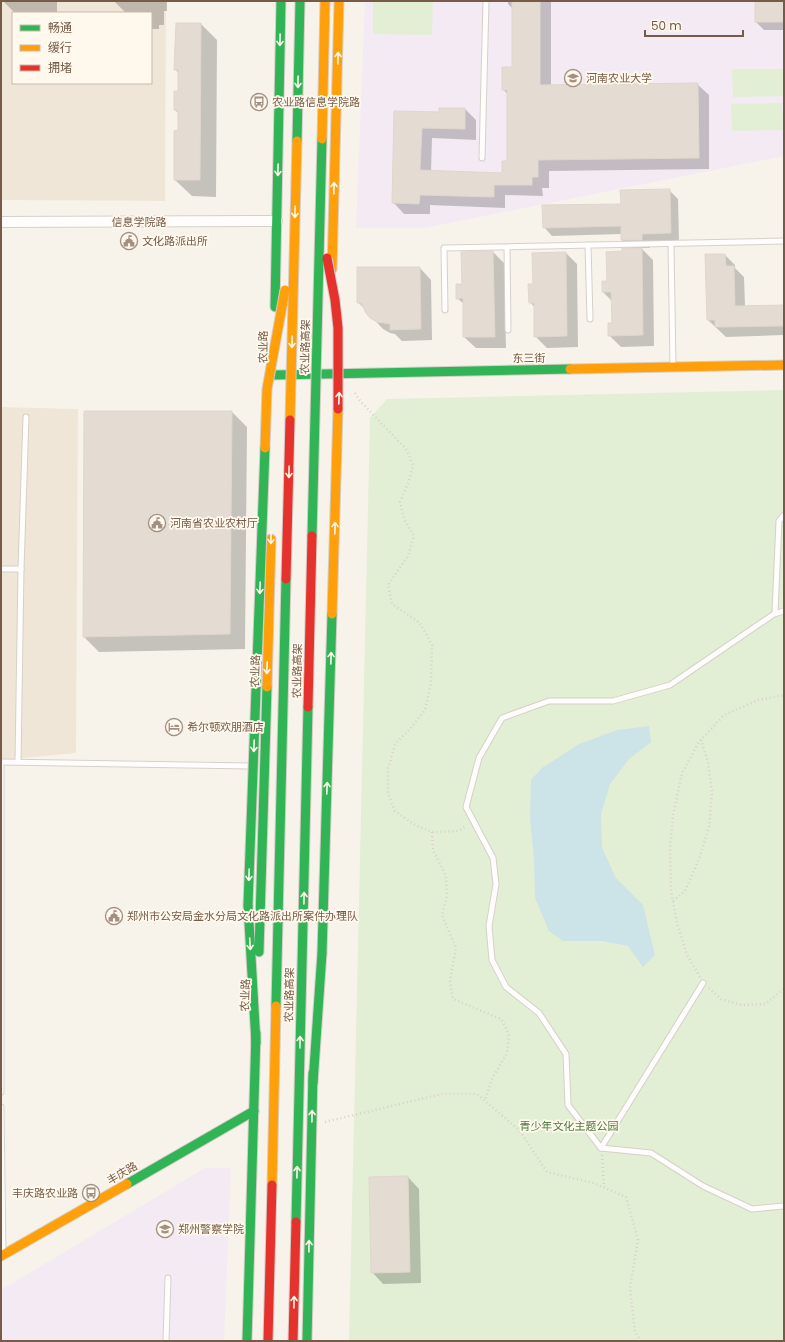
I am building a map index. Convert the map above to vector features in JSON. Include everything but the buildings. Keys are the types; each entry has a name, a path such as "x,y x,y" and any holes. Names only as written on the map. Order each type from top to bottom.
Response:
{"main road":[{"name":"农业路","path":"247,1341 271,545 281,1"},
{"name":"农业路高架","path":"268,1341 300,1"},
{"name":"农业路高架","path":"293,1341 325,1"},
{"path":"307,1341 339,1"},
{"path":"313,1083 322,953 339,380 338,328 335,300 320,225"},
{"path":"256,1044 248,905 267,389 294,243"},
{"name":"东三街","path":"274,375 784,365"},
{"name":"丰庆路","path":"2,1255 254,1111"}],"street":[{"name":"信息学院路","path":"1,222 277,221"}],"lane":[{"path":"482,158 486,1"},
{"path":"445,310 444,248 784,241"},
{"path":"670,244 673,367"},
{"path":"588,245 590,319"},
{"path":"506,247 508,330"},
{"path":"18,762 21,569 26,416"},
{"path":"775,612 779,521 784,515"},
{"path":"1,569 21,569"},
{"path":"784,611 774,614 670,685 613,701 549,701 502,718 479,758 466,807 493,858 496,884 489,926 492,960 506,987 539,1013 566,1054 568,1105 601,1148 651,1154 703,1186 752,1209 784,1206"},
{"path":"1,1092 1,762 264,766"},
{"path":"601,1148 703,983"},
{"path":"1,1107 2,1255"},
{"path":"166,1341 168,1278"}],"path":[{"path":"345,374 360,401 407,450 413,466 409,481 400,502 404,520 414,536 408,556 388,585 392,604 420,623 432,645 431,683 425,710 410,729 395,744 388,769 388,793 395,811 413,824 432,832 458,831 474,822"},
{"path":"784,695 758,700 724,714 701,740 682,773 673,815 670,848 671,891 677,923 688,955 703,983 721,999 741,1005 765,1004 784,989"},
{"path":"673,901 685,891 699,859 709,827 712,792 708,762 701,740"},
{"path":"432,832 433,850 446,876 447,896 442,915 456,948 450,980 453,999 501,1019 509,1034 507,1053 492,1079 485,1100"},
{"path":"312,1125 441,1094 478,1094 520,1131 547,1172 594,1183 626,1197 638,1240 630,1288 635,1332 641,1341"},
{"path":"601,1148 604,1187"}],"shaded area":[{"path":"1,1 166,1 165,201 1,200"},
{"name":"河南农业大学","path":"365,1 784,1 784,156 424,228 356,228"},
{"path":"1,407 78,409 76,753 1,760"},
{"name":"郑州警察学院","path":"205,1168 231,1168 224,1341 1,1341 1,1290"}],"green space":[{"path":"373,1 433,1 432,35 373,34"},
{"path":"732,69 783,69 783,96 733,97"},
{"path":"782,103 783,130 732,131 731,104"},
{"name":"青少年文化主题公园","path":"784,390 784,1341 349,1341 370,418 387,399"}],"water":[{"path":"649,726 651,742 629,759 610,784 601,814 602,848 616,878 643,905 655,955 643,967 628,946 602,941 563,941 549,931 535,898 534,860 530,818 531,780 542,768 579,744 617,730"}],"traffic: fast":[{"path":"275,307 281,1"},
{"path":"297,141 300,1"},
{"path":"312,536 322,139"},
{"path":"274,375 570,369"},
{"path":"248,905 265,448"},
{"path":"276,1006 286,579"},
{"path":"322,953 332,614"},
{"path":"259,952 267,687"},
{"path":"296,1222 308,707"},
{"path":"248,905 256,1043"},
{"path":"313,1083 322,953"},
{"path":"247,1341 256,1033"},
{"path":"307,1341 313,1073"},
{"path":"127,1184 254,1111"}],"traffic: slow":[{"path":"322,139 325,1"},
{"path":"332,269 339,1"},
{"path":"290,420 297,141"},
{"path":"265,448 267,389 285,290"},
{"path":"570,369 784,365"},
{"path":"332,614 338,409"},
{"path":"267,687 271,539"},
{"path":"272,1185 276,1006"},
{"path":"1,1256 127,1184"}],"traffic: jam":[{"path":"327,258 335,300 338,328 338,409"},
{"path":"286,579 290,420"},
{"path":"308,707 312,536"},
{"path":"268,1341 272,1185"},
{"path":"293,1341 296,1222"}],"place":[{"name":"河南农业大学","path":"573,78"},
{"name":"农业路信息学院路","path":"259,102"},
{"name":"文化路派出所","path":"129,241"},
{"name":"河南省农业农村厅","path":"157,523"},
{"name":"希尔顿欢朋酒店","path":"174,727"},
{"name":"郑州市公安局金水分局文化路派出所案件办理队","path":"114,916"},
{"name":"丰庆路农业路","path":"91,1193"},
{"name":"郑州警察学院","path":"165,1229"}]}
